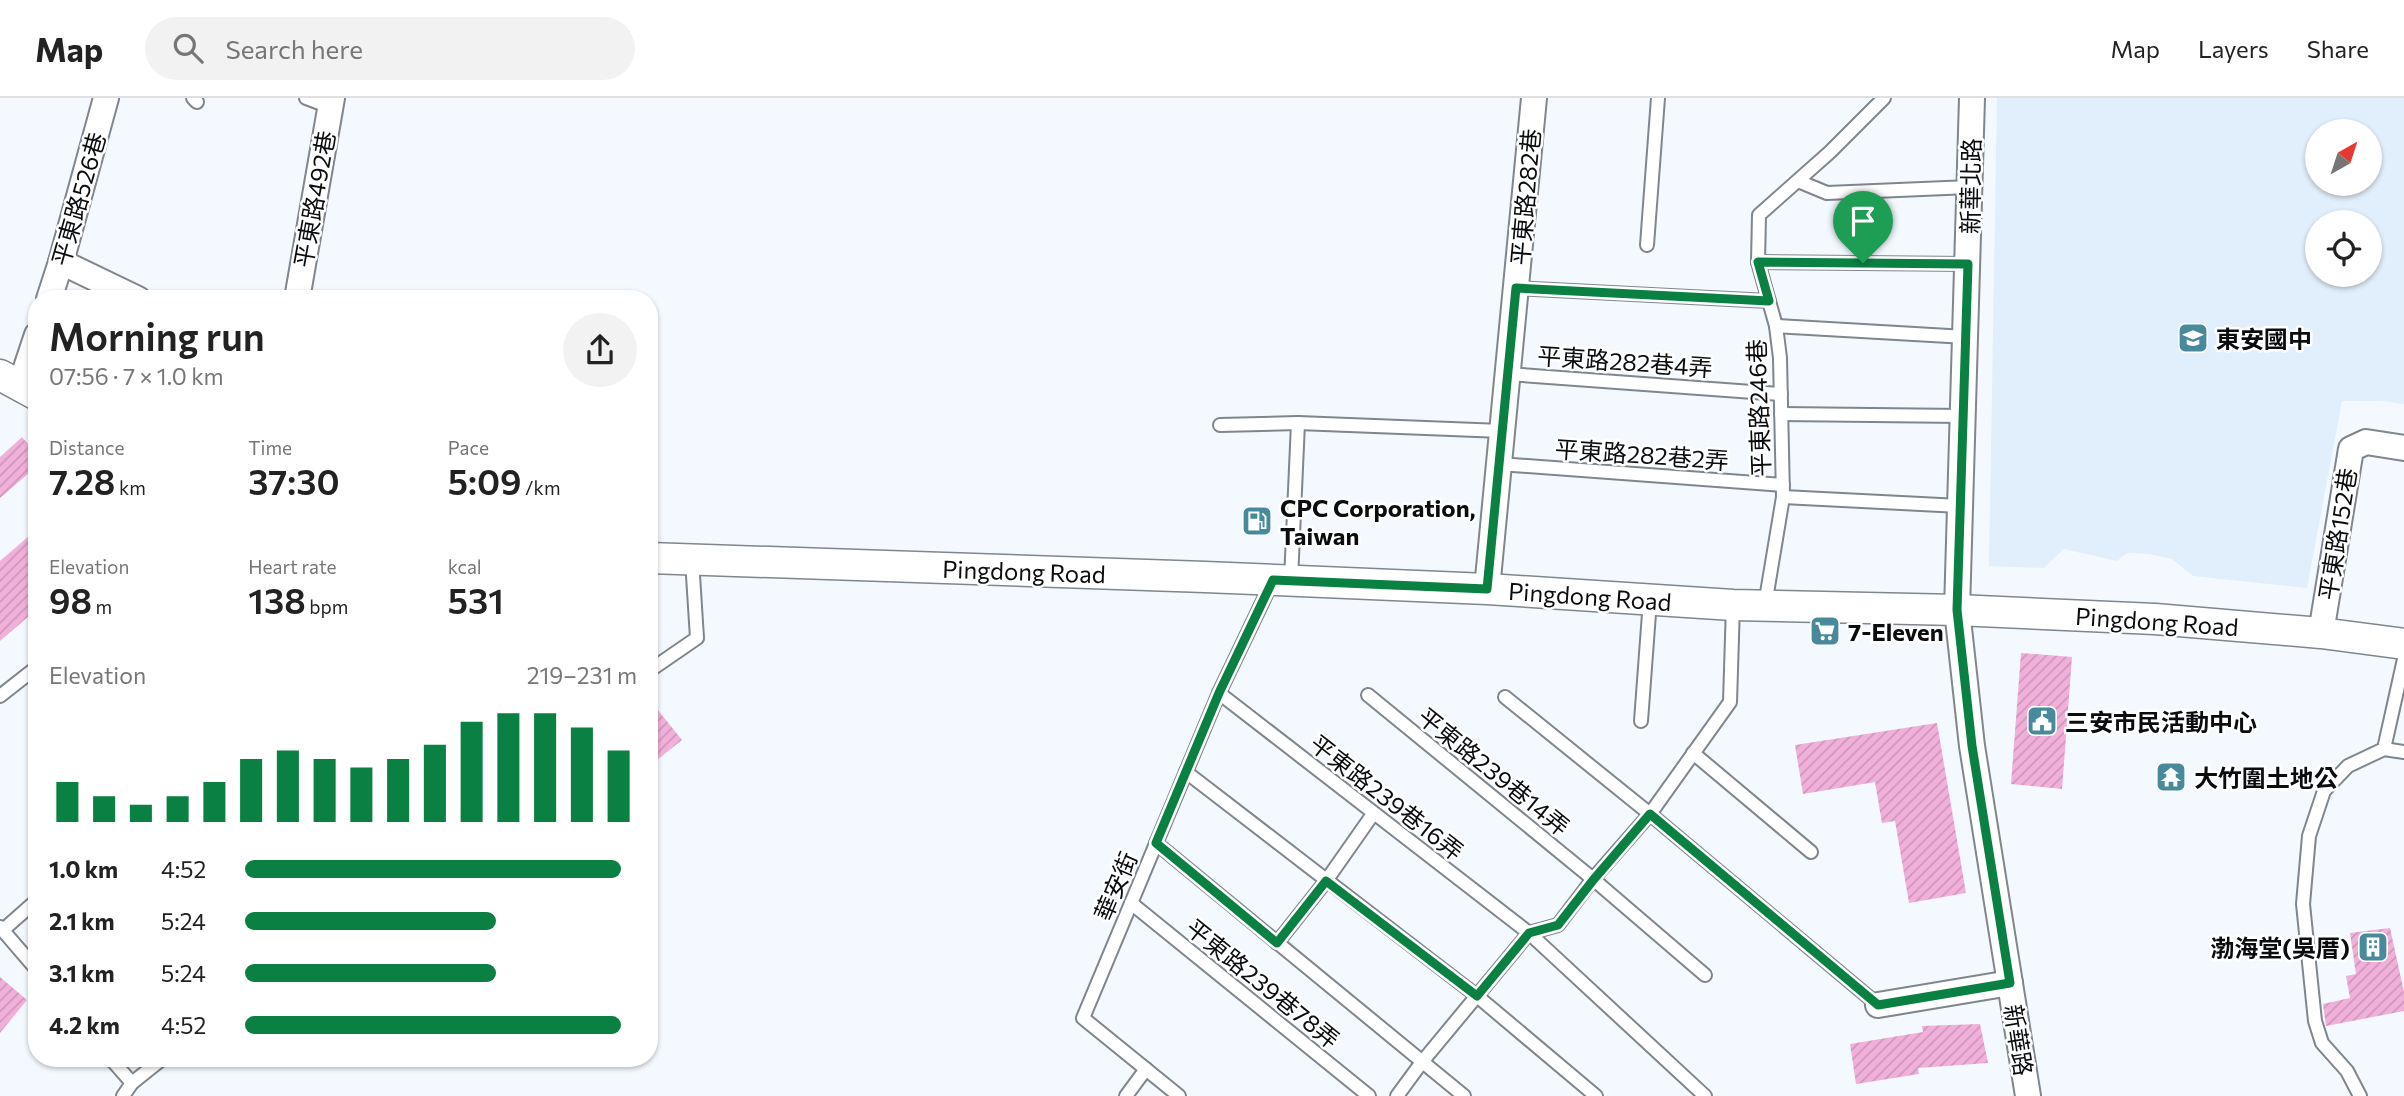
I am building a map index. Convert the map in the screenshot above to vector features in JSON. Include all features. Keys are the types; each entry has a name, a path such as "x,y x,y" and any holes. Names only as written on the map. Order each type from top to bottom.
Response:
{"street":[{"name":"平東路526巷","path":"52,290 106,98"},
{"name":"平東路282巷","path":"1487,589 1534,98"},
{"name":"新華北路","path":"1957,610 1972,98"},
{"name":"平東路492巷","path":"298,290 331,102"},
{"path":"61,262 119,290"},
{"path":"19,385 28,360"},
{"name":"平東路152巷","path":"2321,633 2351,449 2366,442 2404,448"},
{"name":"Pingdong Road","path":"658,558 1282,580 1487,589 1733,605 1957,610 2155,619 2321,633 2404,644"},
{"name":"新華路","path":"1957,610 1972,746 2028,1096"},
{"path":"1878,1005 2010,983"}],"lane":[{"path":"306,98 331,102"},
{"path":"1647,245 1658,98"},
{"name":"平東路246巷","path":"1765,605 1783,491 1781,394 1776,326 1758,262 1759,215 1884,98"},
{"path":"1798,181 1826,193 1969,187"},
{"path":"1758,262 1968,264"},
{"path":"1516,288 1769,301"},
{"path":"1776,326 1966,337"},
{"name":"平東路282巷4弄","path":"1508,374 1781,394"},
{"path":"1781,414 1964,416"},
{"path":"1282,580 1298,423"},
{"path":"1220,425 1298,423 1502,431"},
{"name":"平東路282巷2弄","path":"1499,464 1960,506"},
{"path":"658,665 697,638 692,560"},
{"name":"華安街","path":"1146,1069 1083,1018 1219,693 1282,580"},
{"path":"1641,721 1650,599"},
{"path":"1397,1096 1529,933 1558,925 1650,814 1730,702 1733,605"},
{"path":"2384,749 2404,660"},
{"path":"0,696 28,677"},
{"name":"平東路239巷16弄","path":"1219,693 1529,933 1705,1096"},
{"name":"平東路239巷14弄","path":"1368,695 1594,879 1705,975"},
{"path":"1505,697 1650,814 1878,1005"},
{"path":"2360,1096 2347,1072 2322,1043 2315,1021 2303,904 2309,836 2324,791 2348,766 2384,749 2404,752"},
{"path":"1693,753 1811,852"},
{"path":"1186,772 1477,996 1596,1096"},
{"path":"1277,943 1326,881 1373,814"},
{"path":"1156,843 1464,1096"},
{"name":"平東路239巷78弄","path":"1131,903 1369,1096"},
{"path":"28,907 1,928 28,960"},
{"path":"118,1067 132,1083"},
{"path":"123,1096 132,1083 152,1067"},
{"path":"1126,1096 1146,1069 1179,1096"}],"shaded area":[{"name":"東安國中","path":"1997,98 2404,98 2404,404 2342,401 2307,588 2193,576 2172,559 2149,554 2127,553 2117,561 2064,549 2044,568 1989,566"}],"building":[{"path":"22,437 28,444 28,474 0,498 0,457"},
{"path":"28,537 28,617 0,641 0,561"},
{"name":"三安市民活動中心","path":"2021,653 2072,657 2062,789 2011,784"},
{"path":"658,710 682,740 658,759"},
{"path":"1937,723 1966,893 1909,903 1895,821 1882,823 1875,782 1803,794 1795,745"},
{"path":"2390,928 2404,992 2404,1011 2326,1026 2323,1004 2350,998 2346,976 2356,974 2350,933"},
{"path":"0,977 27,1000 0,1033"},
{"path":"1980,1024 1988,1063 1918,1068 1919,1074 1856,1084 1850,1044 1923,1032 1922,1026"}],"place":[{"name":"東安國中","path":"2193,338"},
{"name":"CPC Corporation, Taiwan","path":"1257,521"},
{"name":"7-Eleven","path":"1825,631"},
{"name":"三安市民活動中心","path":"2042,721"},
{"name":"大竹圍土地公","path":"2171,777"},
{"name":"渤海堂(吳厝)","path":"2373,947"}],"route":[{"path":"1758,262 1863,263 1968,264 1957,610 1972,746 2010,983 1878,1005 1650,814 1558,925 1529,933 1477,996 1326,881 1277,943 1156,843 1219,693 1273,580 1487,589 1516,288 1769,301 1758,262"}]}
